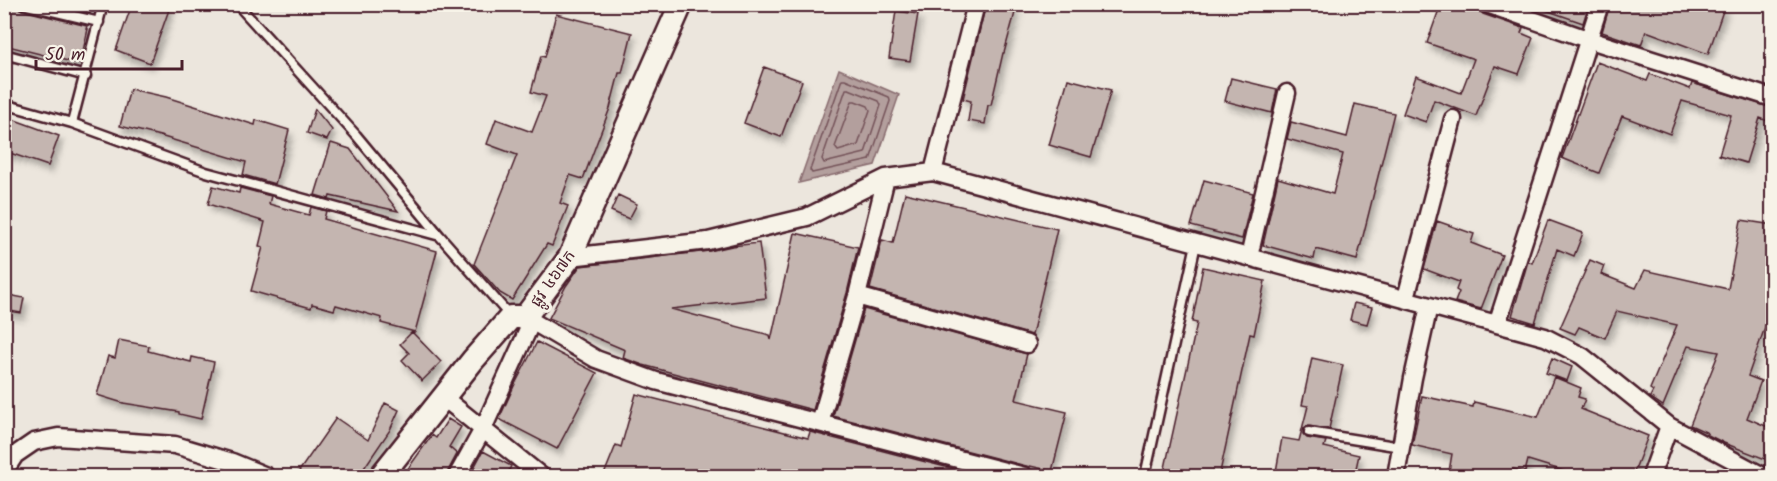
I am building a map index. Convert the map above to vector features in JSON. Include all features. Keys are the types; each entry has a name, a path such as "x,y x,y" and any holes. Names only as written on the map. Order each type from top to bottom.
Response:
{"street":[{"name":"ផ្លូវ ៤៦៧ក","path":"381,477 473,360 518,317 570,257 681,4"},
{"path":"933,172 976,4"},
{"path":"1487,4 1590,40 1773,98"},
{"path":"1497,324 1600,4"},
{"path":"1249,257 1287,93"},
{"path":"1406,298 1453,119"},
{"path":"570,257 708,241 807,217 886,178 933,172 1545,337 1582,356 1669,426 1763,477"},
{"path":"820,423 886,178"},
{"path":"856,296 1028,344"},
{"path":"1396,477 1413,378 1429,306"},
{"path":"518,317 596,359 656,381 1024,477"},
{"path":"457,477 483,429 528,330 518,317"},
{"path":"444,398 541,477"},
{"path":"1651,477 1669,426"},
{"path":"4,472 15,455 33,442 58,437 175,445 232,462 266,477"}],"lane":[{"path":"23,4 99,22"},
{"path":"72,123 103,4"},
{"path":"237,4 356,135 440,236 518,317"},
{"path":"4,54 86,76"},
{"path":"4,104 72,123 206,172 440,236"},
{"path":"1145,477 1196,244"},
{"path":"1309,432 1401,447"}],"water":[{"path":"839,69 899,95 875,165 799,183"}],"building":[{"path":"4,4 17,4 22,10 87,26 80,64 4,45"},
{"path":"53,4 92,4 90,13"},
{"path":"132,4 171,4 150,63 116,50"},
{"path":"986,4 997,4 1016,9 991,105 988,105 985,124 968,121 971,101 963,99"},
{"path":"1441,4 1465,12 1466,4 1477,4 1483,14 1523,28 1521,33 1533,38 1519,74 1495,66 1476,116 1434,100 1426,122 1403,114 1416,76 1461,93 1474,59 1427,43"},
{"path":"1538,4 1589,4 1583,23 1537,7"},
{"path":"1610,4 1714,4 1724,8 1708,54 1646,31 1641,45 1602,32"},
{"path":"896,11 918,14 910,61 889,58"},
{"path":"556,14 632,33 622,73 619,73 610,108 583,179 570,175 560,203 568,206 552,246 547,244 512,300 500,293 474,264 517,155 487,144 496,119 532,132 546,96 531,92 541,56 545,57"},
{"path":"1597,62 1647,81 1650,74 1690,89 1692,83 1773,108 1773,123 1760,118 1746,163 1719,155 1731,115 1682,101 1670,134 1622,116 1599,173 1562,158"},
{"path":"764,67 802,81 781,137 744,123"},
{"path":"1231,78 1277,89 1272,113 1225,101"},
{"path":"1068,79 1111,90 1091,157 1049,145"},
{"path":"130,89 166,97 255,125 256,120 289,130 275,184 243,175 246,162 120,126"},
{"path":"1355,104 1394,113 1357,260 1316,249 1314,259 1263,245 1278,178 1333,194 1343,154 1287,139 1291,122 1347,137"},
{"path":"315,109 332,130 327,140 307,133"},
{"path":"4,116 59,136 48,166 4,151"},
{"path":"331,143 350,149 398,211 330,196 329,199 315,195"},
{"path":"1204,180 1253,193 1242,239 1191,226"},
{"path":"213,186 239,193 240,188 271,196 269,204 309,215 311,207 326,211 324,219 437,251 415,332 381,323 382,318 336,305 334,310 312,304 311,308 251,291 263,247 259,246 265,222 208,204"},
{"path":"905,193 1057,229 1032,335 870,289 882,240 893,243"},
{"path":"618,195 637,204 629,219 611,211"},
{"path":"1548,220 1583,233 1574,256 1557,249 1535,323 1512,316 1528,261 1532,263"},
{"path":"1741,220 1773,225 1773,304 1748,376 1761,381 1747,418 1773,429 1773,462 1724,443 1690,425 1719,352 1688,346 1663,406 1650,397 1653,391 1650,389 1677,325 1617,311 1605,338 1579,327 1575,334 1560,328 1590,260 1604,266 1601,274 1636,288 1645,270 1728,289"},
{"path":"1437,221 1474,234 1471,243 1502,255 1481,309 1455,302 1459,292 1456,290 1459,282 1424,269"},
{"path":"795,233 858,247 813,410 643,365 623,358 625,350 549,318 580,266 759,243 766,298 671,309 770,335 771,340"},
{"path":"1203,267 1265,281 1254,335 1250,334 1219,477 1163,477 1197,323 1192,322"},
{"path":"4,294 24,298 21,313 4,310"},
{"path":"1354,303 1372,307 1367,324 1350,320"},
{"path":"864,309 1027,354 1016,400 1067,412 1052,471 833,416"},
{"path":"412,332 441,362 422,381 402,360 409,353 400,344"},
{"path":"119,340 149,346 148,351 191,362 192,357 214,362 201,419 179,414 179,412 123,403 97,395 108,356 115,358"},
{"path":"537,342 597,373 557,449 499,419"},
{"path":"1312,358 1343,365 1329,429 1307,426 1303,434 1307,438 1326,441 1324,447 1359,455 1354,477 1275,477 1282,438 1299,441 1308,406 1302,405"},
{"path":"1552,358 1572,367 1567,381 1546,373"},
{"path":"1554,377 1581,388 1578,397 1585,399 1581,409 1648,436 1632,477 1562,477 1564,471 1528,460 1525,472 1513,469 1513,477 1448,477 1452,454 1412,445 1422,396 1473,407 1474,402 1538,417"},
{"path":"636,394 808,438 810,432 984,477 603,477 616,445 621,447"},
{"path":"385,403 399,410 390,430 358,477 295,477 336,418 368,440"},
{"path":"448,419 461,427 449,447 457,454 447,477 402,477 432,435 436,438"},
{"path":"483,451 511,466 506,477 469,477"}]}
